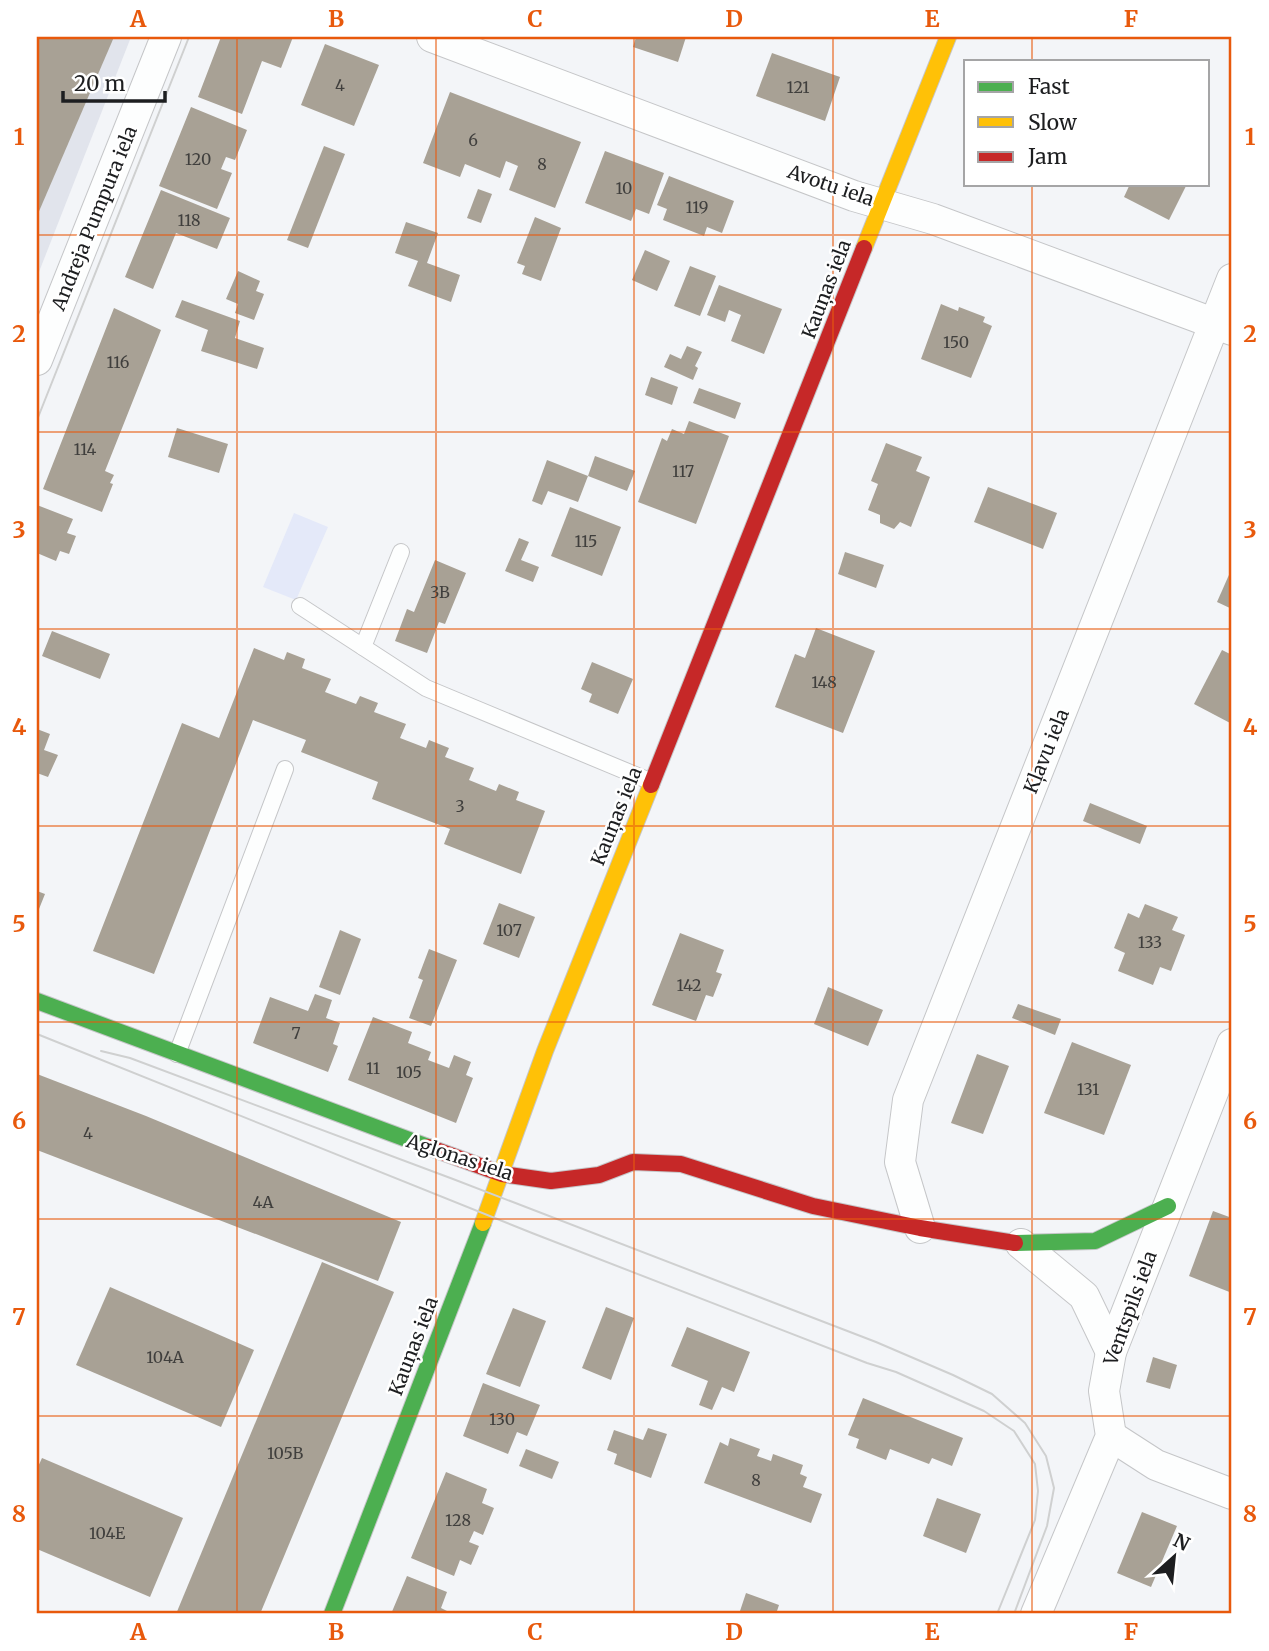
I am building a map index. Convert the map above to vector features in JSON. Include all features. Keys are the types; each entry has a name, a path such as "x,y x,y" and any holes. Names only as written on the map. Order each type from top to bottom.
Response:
{"street":[{"name":"Andreja Pumpura iela","path":"37,360 166,37"},
{"name":"Avotu iela","path":"432,37 854,196 933,219 1224,327"},
{"name":"Kauņas iela","path":"332,1614 502,1174 545,1051 948,37"},
{"name":"Kļavu iela","path":"920,1228 900,1163 908,1100 1224,327 1232,279"},
{"name":"Aglonas iela","path":"37,1001 502,1174 551,1181 599,1175 633,1162 681,1164 813,1206 920,1228 1021,1244 1095,1241 1168,1206"},
{"name":"Ventspils iela","path":"1111,1436 1104,1391 1111,1352 1232,1044"},
{"path":"1021,1244 1084,1296 1111,1352"},
{"path":"1037,1614 1111,1436 1156,1465 1232,1494"}],"lane":[{"path":"363,647 401,552"},
{"path":"300,606 426,688 652,782"},
{"path":"177,1054 285,769"}],"shaded area":[{"path":"37,37 131,37 37,277"},
{"path":"294,513 328,527 296,600 263,587"}],"building":[{"path":"37,37 114,37 37,216"},
{"path":"221,37 293,37 281,68 262,61 242,114 198,97"},
{"path":"636,37 686,37 678,62 633,47"},
{"path":"325,44 379,65 354,126 301,105"},
{"path":"772,53 840,77 825,121 756,96"},
{"path":"450,92 581,142 555,208 509,190 518,166 506,161 500,178 465,164 460,177 423,163"},
{"path":"191,107 247,130 235,160 226,157 221,169 232,173 217,209 159,186"},
{"path":"324,146 345,154 308,248 287,240"},
{"path":"605,151 664,173 649,214 636,209 631,221 585,203"},
{"path":"669,176 734,201 722,233 707,227 704,236 663,220 667,209 657,205"},
{"path":"1129,186 1186,186 1169,220 1124,197"},
{"path":"478,189 492,194 481,223 467,218"},
{"path":"161,190 230,218 217,249 176,233 153,289 125,277"},
{"path":"535,217 561,228 541,281 522,274 525,266 517,263"},
{"path":"406,222 438,233 427,263 460,275 451,302 408,286 418,261 395,253"},
{"path":"645,250 670,261 657,291 632,280"},
{"path":"690,266 716,276 700,316 674,306"},
{"path":"238,271 260,281 256,291 264,294 254,320 235,313 238,304 226,299"},
{"path":"719,285 782,309 764,354 731,341 741,315 729,310 725,322 707,315"},
{"path":"182,300 240,321 235,338 264,348 257,369 201,351 208,330 175,317"},
{"path":"941,304 958,311 959,307 985,317 983,322 992,326 971,378 921,359"},
{"path":"114,308 161,330 105,471 114,475 102,512 43,489"},
{"path":"687,346 702,352 695,366 698,368 693,380 664,367 670,354 681,359"},
{"path":"651,377 678,387 672,405 645,395"},
{"path":"699,388 741,403 735,419 693,403"},
{"path":"689,421 729,436 696,524 638,502 662,438 667,441 672,429 684,434"},
{"path":"177,428 228,444 219,473 168,457"},
{"path":"886,443 922,457 916,471 930,477 911,527 900,522 894,529 880,523 880,515 868,510 878,484 871,481"},
{"path":"595,456 635,471 627,491 588,476"},
{"path":"547,460 588,476 578,502 548,491 542,505 532,501"},
{"path":"988,487 1057,513 1043,549 974,522"},
{"path":"37,505 73,519 67,533 76,536 69,554 60,551 56,561 37,553"},
{"path":"570,507 621,527 602,576 551,556"},
{"path":"519,538 529,542 521,560 539,567 533,582 505,571"},
{"path":"845,552 884,565 876,588 838,574"},
{"path":"435,560 466,573 445,624 439,622 427,653 395,641 407,609 414,612"},
{"path":"1232,568 1232,609 1217,602"},
{"path":"816,628 875,651 843,733 775,707 795,654 805,658"},
{"path":"52,631 110,654 100,679 42,656"},
{"path":"254,648 284,660 287,652 305,659 302,668 331,679 325,692 356,704 360,696 378,703 374,712 406,724 400,738 426,748 429,740 449,748 445,757 474,768 469,780 496,791 499,784 519,792 516,800 545,811 521,874 444,844 450,829 372,799 378,782 301,752 306,740 253,720 154,974 93,951 182,723 219,738"},
{"path":"1222,650 1232,655 1232,724 1194,704"},
{"path":"592,662 633,679 618,714 589,702 592,694 581,689"},
{"path":"37,729 50,734 44,750 58,755 48,777 37,773"},
{"path":"1090,803 1147,826 1140,844 1083,821"},
{"path":"37,891 45,894 37,914"},
{"path":"499,903 535,917 519,958 483,944"},
{"path":"1145,904 1178,917 1172,930 1185,935 1171,971 1160,967 1153,985 1118,971 1125,953 1114,948 1128,913 1139,918"},
{"path":"340,930 361,939 340,995 319,987"},
{"path":"680,933 724,950 716,972 722,974 713,997 706,995 696,1021 652,1005"},
{"path":"429,949 457,960 431,1026 409,1018 423,980 418,978"},
{"path":"828,987 883,1010 868,1046 814,1024"},
{"path":"315,994 332,1000 326,1018 340,1023 333,1044 338,1046 328,1072 253,1043 270,997 308,1011"},
{"path":"1018,1004 1061,1019 1055,1035 1012,1018"},
{"path":"373,1017 412,1032 408,1043 431,1052 428,1060 449,1068 454,1055 471,1062 466,1075 473,1078 456,1123 348,1080"},
{"path":"1072,1042 1131,1065 1104,1135 1044,1113"},
{"path":"977,1054 1009,1066 983,1134 951,1123"},
{"path":"37,1074 146,1116 401,1222 378,1281 37,1150"},
{"path":"1213,1211 1232,1218 1232,1293 1189,1276"},
{"path":"322,1262 394,1292 260,1614 176,1614"},
{"path":"110,1287 254,1350 221,1427 76,1365"},
{"path":"606,1307 634,1318 611,1380 582,1368"},
{"path":"513,1308 546,1321 520,1387 486,1374"},
{"path":"687,1327 750,1352 734,1392 722,1387 712,1410 699,1405 708,1381 671,1366"},
{"path":"1153,1357 1177,1365 1170,1389 1146,1382"},
{"path":"483,1383 540,1405 527,1436 517,1432 508,1454 463,1436"},
{"path":"863,1398 963,1438 952,1466 932,1458 929,1464 890,1449 886,1460 856,1448 859,1439 848,1435"},
{"path":"648,1428 667,1434 651,1478 614,1464 617,1454 607,1450 614,1430 643,1440"},
{"path":"730,1438 760,1449 757,1456 771,1461 773,1454 803,1465 800,1474 807,1477 803,1487 822,1494 811,1523 704,1483 720,1442 728,1446"},
{"path":"526,1449 559,1462 552,1479 519,1466"},
{"path":"42,1458 183,1518 150,1597 37,1549 37,1469"},
{"path":"446,1472 487,1489 482,1503 494,1508 483,1535 474,1531 469,1542 479,1546 471,1565 460,1560 454,1576 411,1558"},
{"path":"937,1498 981,1514 966,1553 923,1536"},
{"path":"1142,1512 1177,1526 1151,1587 1117,1573"},
{"path":"407,1576 447,1592 441,1608 449,1612 448,1614 391,1614"},
{"path":"746,1593 779,1605 776,1614 739,1614"}],"tram line":[{"path":"37,420 189,37"},
{"path":"37,1034 532,1233 896,1372 984,1411 1014,1431 1035,1464 1038,1491 1035,1520 997,1614"},
{"path":"101,1051 130,1058 453,1179 876,1342 992,1394 1025,1423 1046,1456 1054,1488 1047,1526 1014,1614"}],"traffic: fast":[{"path":"37,1001 428,1147"},
{"path":"1015,1243 1095,1241 1168,1206"},
{"path":"332,1614 483,1223"}],"traffic: slow":[{"path":"864,248 948,37"},
{"path":"483,1223 545,1051 651,785"}],"traffic: jam":[{"path":"651,785 864,248"},
{"path":"428,1147 502,1174 551,1181 599,1175 633,1162 681,1164 813,1206 920,1228 1015,1243"}]}
